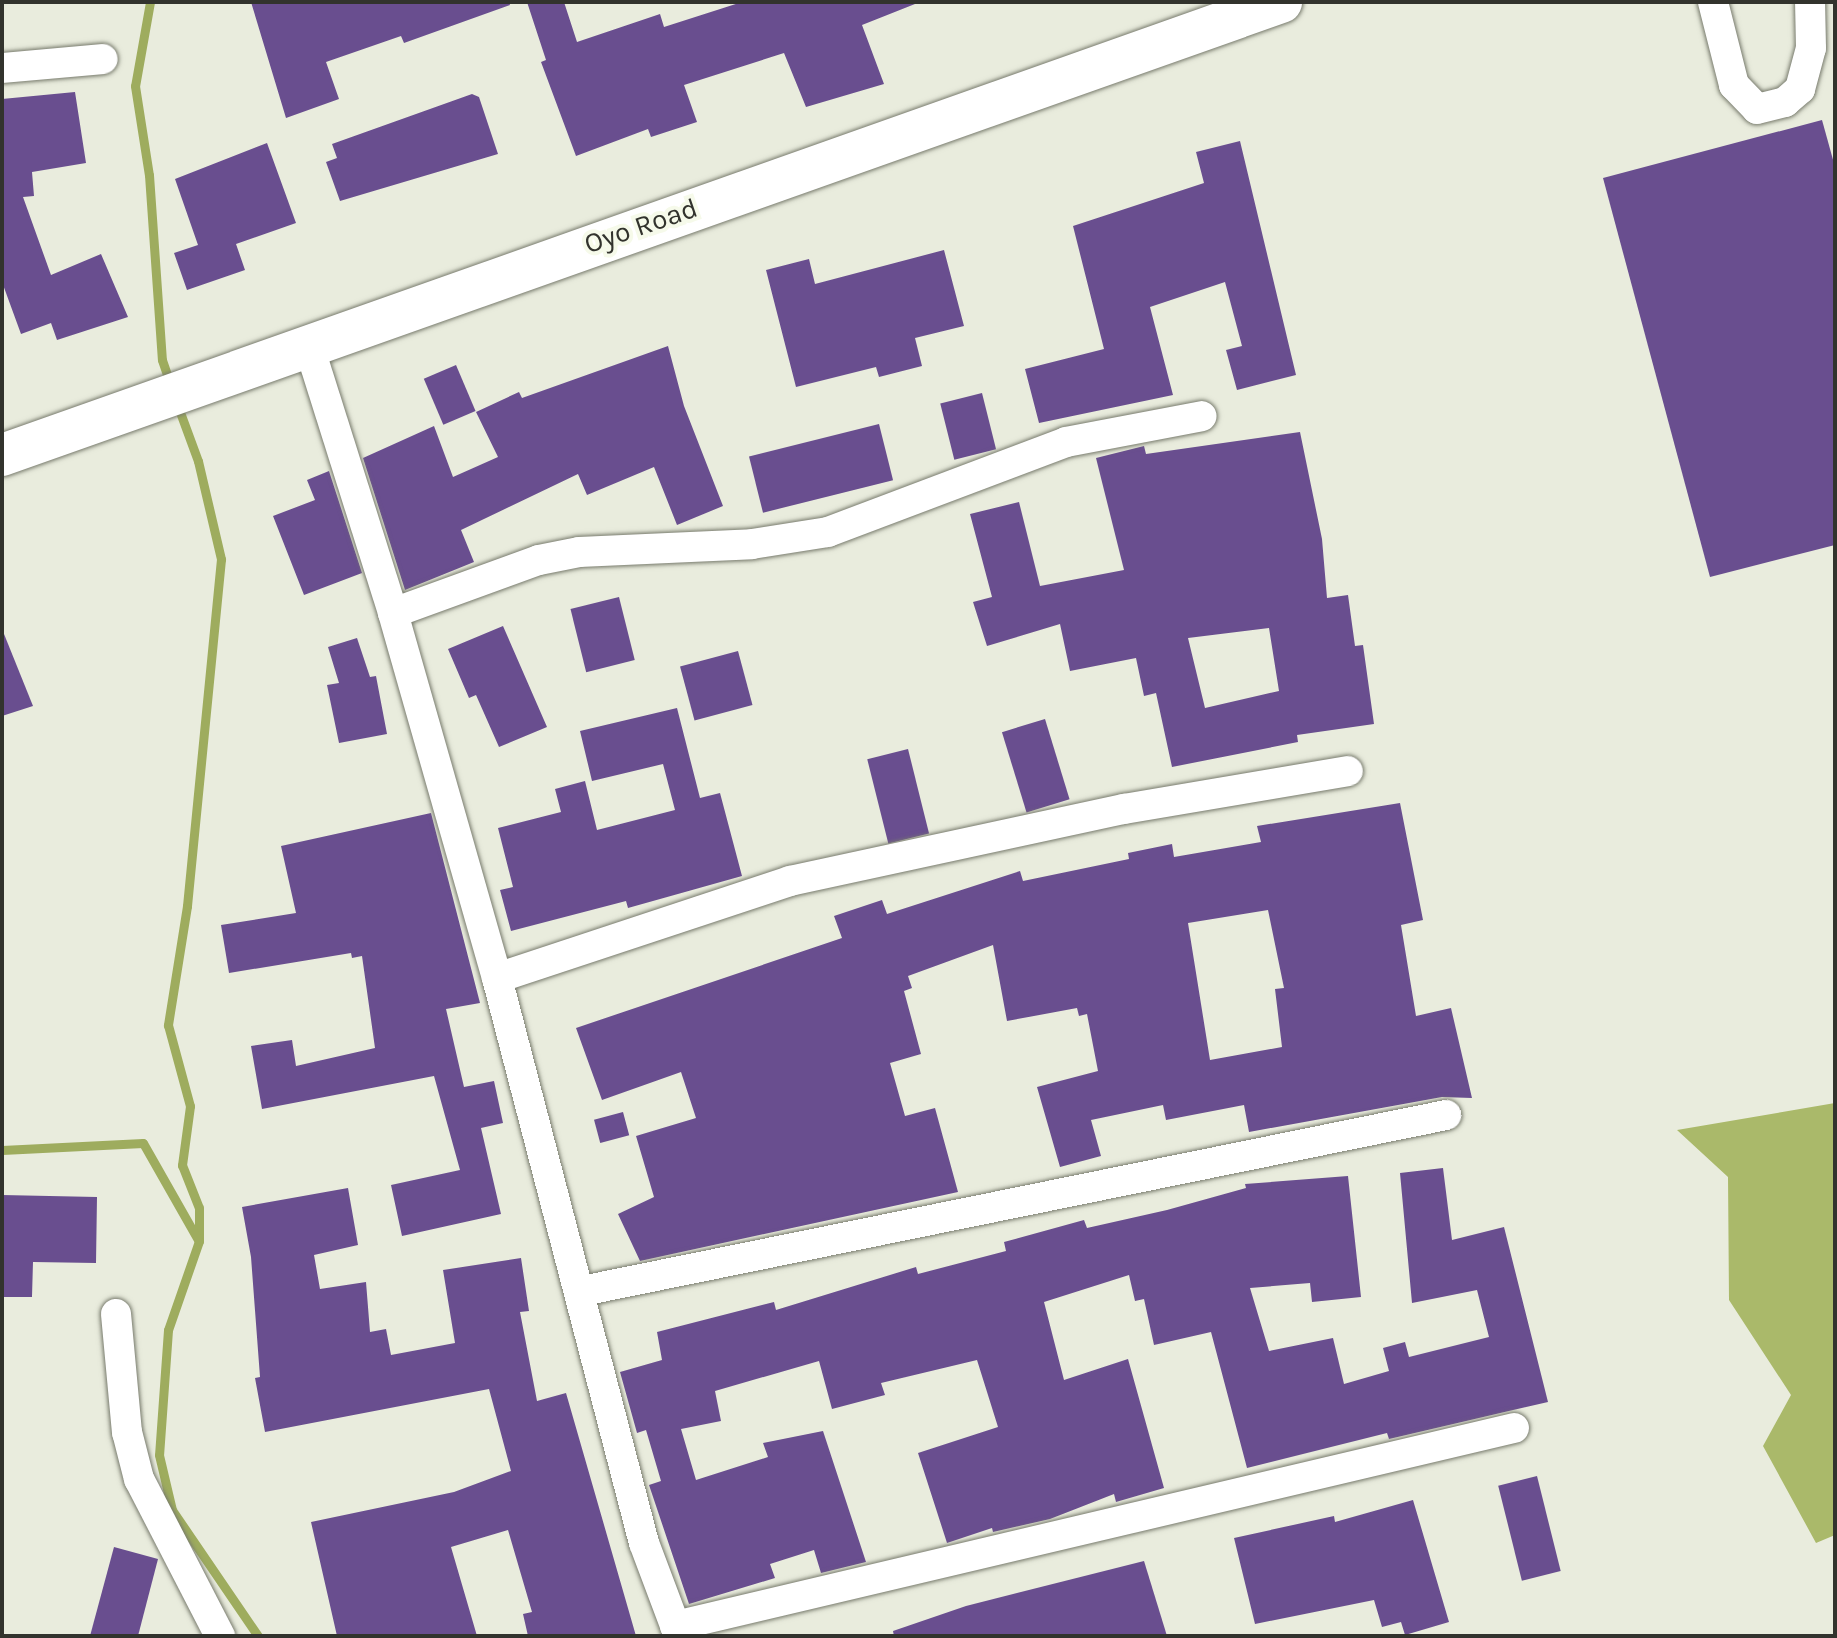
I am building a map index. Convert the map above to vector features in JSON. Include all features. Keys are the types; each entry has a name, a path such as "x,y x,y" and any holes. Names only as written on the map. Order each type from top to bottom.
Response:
{"highway":[{"name":"Oyo Road","path":"2,455 308,343 1281,2"}],"street":[{"path":"1713,2 1734,85 1747,102 1768,109 1800,89 1808,69 1810,2"},
{"path":"2,68 103,59"},
{"path":"308,343 393,613 497,978 582,1291 644,1543 677,1631 1514,1428"},
{"path":"393,613 539,560 579,552 752,544 828,532 1066,442 1202,416"},
{"path":"497,978 790,881 1124,809 1348,771"},
{"path":"582,1291 1446,1115"},
{"path":"116,1314 127,1432 139,1479 220,1636"}],"green space":[{"path":"1835,1103 1835,1535 1816,1543 1763,1446 1791,1395 1729,1300 1728,1177 1677,1130"}],"building":[{"path":"251,2 509,2 510,5 404,43 401,36 326,62 339,99 286,118"},
{"path":"527,2 564,2 577,42 660,14 664,27 742,2 915,4 862,25 884,84 806,107 784,53 684,85 697,122 651,137 648,129 576,156 541,62 546,60"},
{"path":"75,92 86,163 32,172 34,196 23,197 51,275 101,254 128,317 57,340 51,323 21,334 2,282 2,99"},
{"path":"472,94 479,97 498,154 340,201 326,162 337,158 332,144"},
{"path":"1822,120 1835,167 1835,545 1710,577 1603,178"},
{"path":"1240,141 1296,375 1237,390 1226,350 1242,346 1225,282 1150,307 1173,395 1039,423 1025,369 1104,349 1073,226 1204,183 1196,152"},
{"path":"267,143 296,223 236,244 245,270 187,290 174,253 198,245 175,179"},
{"path":"944,250 964,326 915,338 922,366 879,377 876,367 796,387 766,270 809,259 815,284"},
{"path":"668,346 684,406 723,506 677,525 654,467 587,495 578,474 461,530 474,562 405,590 363,458 434,426 453,477 498,457 476,412 519,392 522,398"},
{"path":"456,365 476,411 443,425 424,379"},
{"path":"982,393 996,449 954,460 940,403"},
{"path":"879,424 893,480 763,513 749,456"},
{"path":"1300,432 1322,539 1327,598 1348,595 1355,646 1363,645 1374,724 1297,735 1298,742 1172,767 1156,693 1144,696 1136,658 1070,671 1060,624 987,646 973,602 992,597 970,514 1019,502 1040,586 1124,570 1096,458 1144,446 1146,454","holes":["1269,628 1279,691 1205,708 1188,638"]},
{"path":"329,471 362,573 304,595 273,516 315,500 307,480"},
{"path":"619,597 635,660 586,672 570,609"},
{"path":"503,626 547,727 499,747 476,695 469,698 448,649"},
{"path":"2,629 33,706 2,716"},
{"path":"357,638 370,677 376,676 387,734 339,743 327,685 339,683 328,647"},
{"path":"738,651 752,705 695,721 680,667"},
{"path":"677,708 700,798 720,793 742,876 628,908 626,901 511,931 500,890 513,887 498,828 561,812 555,789 585,781 597,830 675,810 663,764 592,781 580,731"},
{"path":"1045,719 1070,799 1027,812 1002,732"},
{"path":"908,749 929,833 888,844 867,759"},
{"path":"1400,803 1423,920 1401,925 1416,1016 1451,1008 1472,1098 1442,1097 1249,1132 1244,1105 1166,1120 1163,1105 1091,1120 1101,1156 1060,1167 1037,1087 1098,1071 1087,1014 1079,1016 1077,1008 1007,1021 993,945 908,976 912,988 904,991 921,1054 890,1063 905,1116 935,1108 958,1192 640,1261 618,1214 654,1197 636,1136 696,1118 681,1072 602,1100 576,1028 842,938 834,916 882,900 887,914 1020,871 1023,881 1129,859 1128,853 1172,844 1174,857 1261,842 1257,826","holes":["1268,910 1284,988 1275,989 1282,1047 1210,1060 1188,923"]},
{"path":"431,813 480,1003 446,1009 464,1087 494,1081 503,1123 481,1128 501,1214 402,1236 391,1185 460,1170 434,1076 262,1109 251,1046 292,1040 296,1066 375,1048 362,956 352,958 351,953 229,973 221,925 296,913 281,846"},
{"path":"623,1112 629,1135 600,1143 594,1120"},
{"path":"1443,1168 1452,1240 1504,1227 1548,1402 1389,1439 1387,1433 1247,1468 1211,1332 1154,1345 1144,1299 1135,1301 1129,1275 1044,1302 1064,1380 1128,1359 1164,1488 1116,1502 1114,1494 1050,1519 993,1532 992,1528 947,1543 918,1453 998,1427 977,1360 881,1383 885,1395 832,1409 819,1361 715,1391 721,1421 681,1429 696,1480 768,1457 763,1443 823,1431 866,1562 821,1573 814,1550 770,1564 775,1578 689,1604 649,1485 661,1481 646,1430 637,1433 620,1372 662,1360 657,1332 774,1302 776,1310 916,1267 918,1274 1006,1251 1004,1242 1084,1220 1087,1228 1246,1188 1245,1184 1348,1176 1361,1297 1312,1302 1310,1283 1250,1288 1269,1351 1333,1338 1344,1384 1389,1371 1383,1348 1405,1342 1409,1357 1489,1337 1477,1290 1412,1303 1400,1173"},
{"path":"348,1188 358,1245 314,1255 320,1289 366,1282 370,1332 386,1329 391,1355 455,1343 443,1270 521,1258 529,1311 520,1312 537,1401 566,1393 636,1636 528,1636 523,1614 532,1612 508,1530 451,1547 477,1636 337,1636 311,1522 454,1492 511,1471 489,1389 265,1432 255,1378 260,1377 251,1257 242,1207"},
{"path":"2,1195 97,1197 96,1263 33,1262 32,1297 2,1297"},
{"path":"1537,1476 1561,1571 1522,1581 1498,1486"},
{"path":"1413,1500 1449,1622 1405,1635 1401,1622 1382,1627 1374,1600 1255,1624 1234,1538 1334,1516 1335,1522"},
{"path":"114,1547 158,1559 138,1636 90,1636"},
{"path":"1144,1561 1167,1636 894,1636 893,1631 966,1606"}],"waterway":[{"path":"150,2 135,86 149,175 162,360 171,386"},
{"path":"177,404 198,461 221,559 187,906 168,1025 190,1106 182,1165 199,1208 199,1241 168,1330 159,1455 172,1510 258,1636"},
{"path":"2,1150 143,1143 198,1240"}]}
